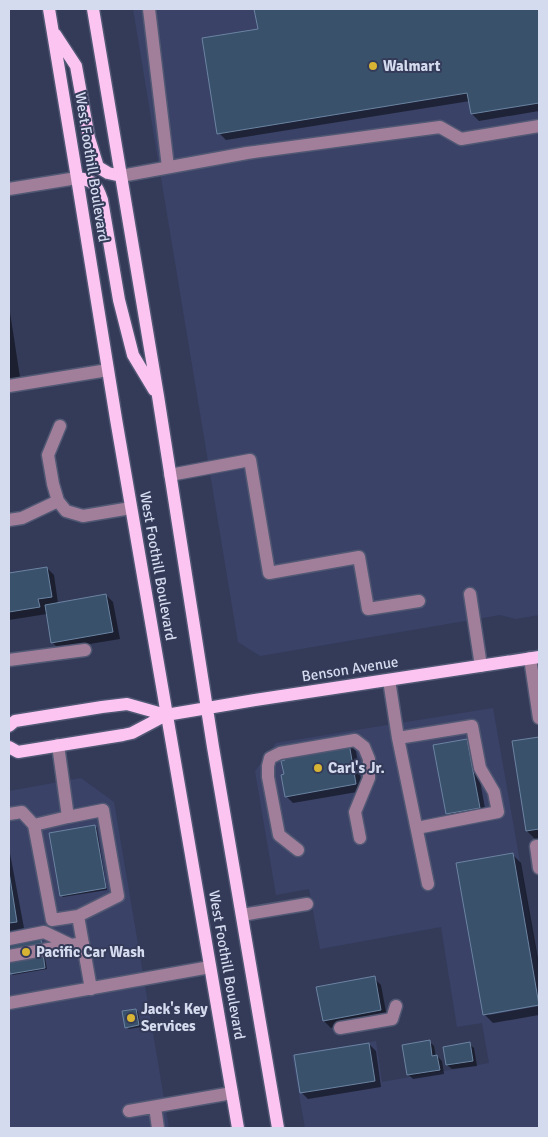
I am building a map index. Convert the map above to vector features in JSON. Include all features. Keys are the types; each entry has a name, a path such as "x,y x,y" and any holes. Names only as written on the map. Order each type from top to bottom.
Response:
{"main road":[{"name":"West Foothill Boulevard","path":"49,9 131,508 238,1128"},
{"name":"West Foothill Boulevard","path":"93,9 158,396 207,708 278,1128"},
{"path":"52,30 76,66 89,138 98,167 108,173 121,176"},
{"path":"77,178 87,179 98,187 132,355 158,396"},
{"name":"Benson Avenue","path":"9,747 18,752 132,733 166,715 535,657"},
{"name":"Benson Avenue","path":"9,726 15,721 127,704 166,715"}],"street":[{"path":"149,9 168,167"},
{"path":"121,176 247,153 440,127 461,138 539,126"},
{"path":"9,189 77,178"},
{"path":"9,386 108,370"},
{"path":"60,426 48,455 52,484 58,501 66,511 83,516 131,508"},
{"path":"170,475 250,460 269,572 359,557 368,609 419,601"},
{"path":"9,520 22,518 58,501"},
{"path":"470,594 481,666"},
{"path":"9,660 85,650"},
{"path":"535,657 539,718"},
{"path":"389,680 398,738 428,884"},
{"path":"398,738 472,726 480,768 494,792 498,812 417,828"},
{"path":"298,850 279,835 268,766 270,758 280,753 355,740 364,747 369,759 369,778 355,812 360,838"},
{"path":"58,745 68,817"},
{"path":"9,814 22,812 34,825 52,920 78,916 118,896 103,810 34,825"},
{"path":"539,846 536,846 539,868"},
{"path":"242,915 307,904"},
{"path":"78,916 77,944 91,989"},
{"path":"9,939 44,932 77,944"},
{"path":"9,956 77,944"},
{"path":"9,1003 210,967"},
{"path":"340,1028 392,1019 396,1006"},
{"path":"129,1111 232,1093"},
{"path":"155,1107 158,1128"}],"shaded area":[{"path":"133,9 539,9 539,615 516,619 500,615 260,656 238,642"},
{"path":"493,708 539,971 539,1128 305,1128 292,1055 376,1041 382,1082 489,1063 482,1023 457,1027 441,927 320,949 309,889 276,895 255,771 276,743"},
{"path":"81,778 114,802 169,1128 9,1128 9,791"}],"building":[{"name":"Walmart","path":"254,9 539,9 539,103 471,114 467,93 217,134 202,38 258,29"},
{"path":"47,567 52,597 38,599 40,607 9,612 9,573"},
{"path":"106,594 113,632 51,643 45,605"},
{"path":"539,737 539,829 526,831 512,741"},
{"path":"467,739 480,808 446,814 433,745"},
{"name":"Carl's Jr.","path":"349,743 356,784 285,797 281,775 284,774 281,761 285,760 284,757"},
{"path":"95,825 106,888 60,896 49,833"},
{"path":"513,853 539,1005 483,1015 456,863"},
{"path":"9,872 17,922 9,923"},
{"name":"Pacific Car Wash","path":"40,932 45,968 10,974 9,938"},
{"path":"375,976 381,1010 323,1021 316,987"},
{"name":"Jack's Key Services","path":"136,1009 139,1025 125,1028 122,1011"},
{"path":"430,1040 432,1056 437,1055 440,1070 407,1075 402,1045"},
{"path":"470,1042 473,1061 446,1065 443,1047"},
{"path":"369,1043 375,1081 300,1093 294,1055"}],"place":[{"name":"Walmart","path":"373,66"},
{"name":"Carl's Jr.","path":"318,768"},
{"name":"Pacific Car Wash","path":"26,952"},
{"name":"Jack's Key Services","path":"131,1018"}]}
